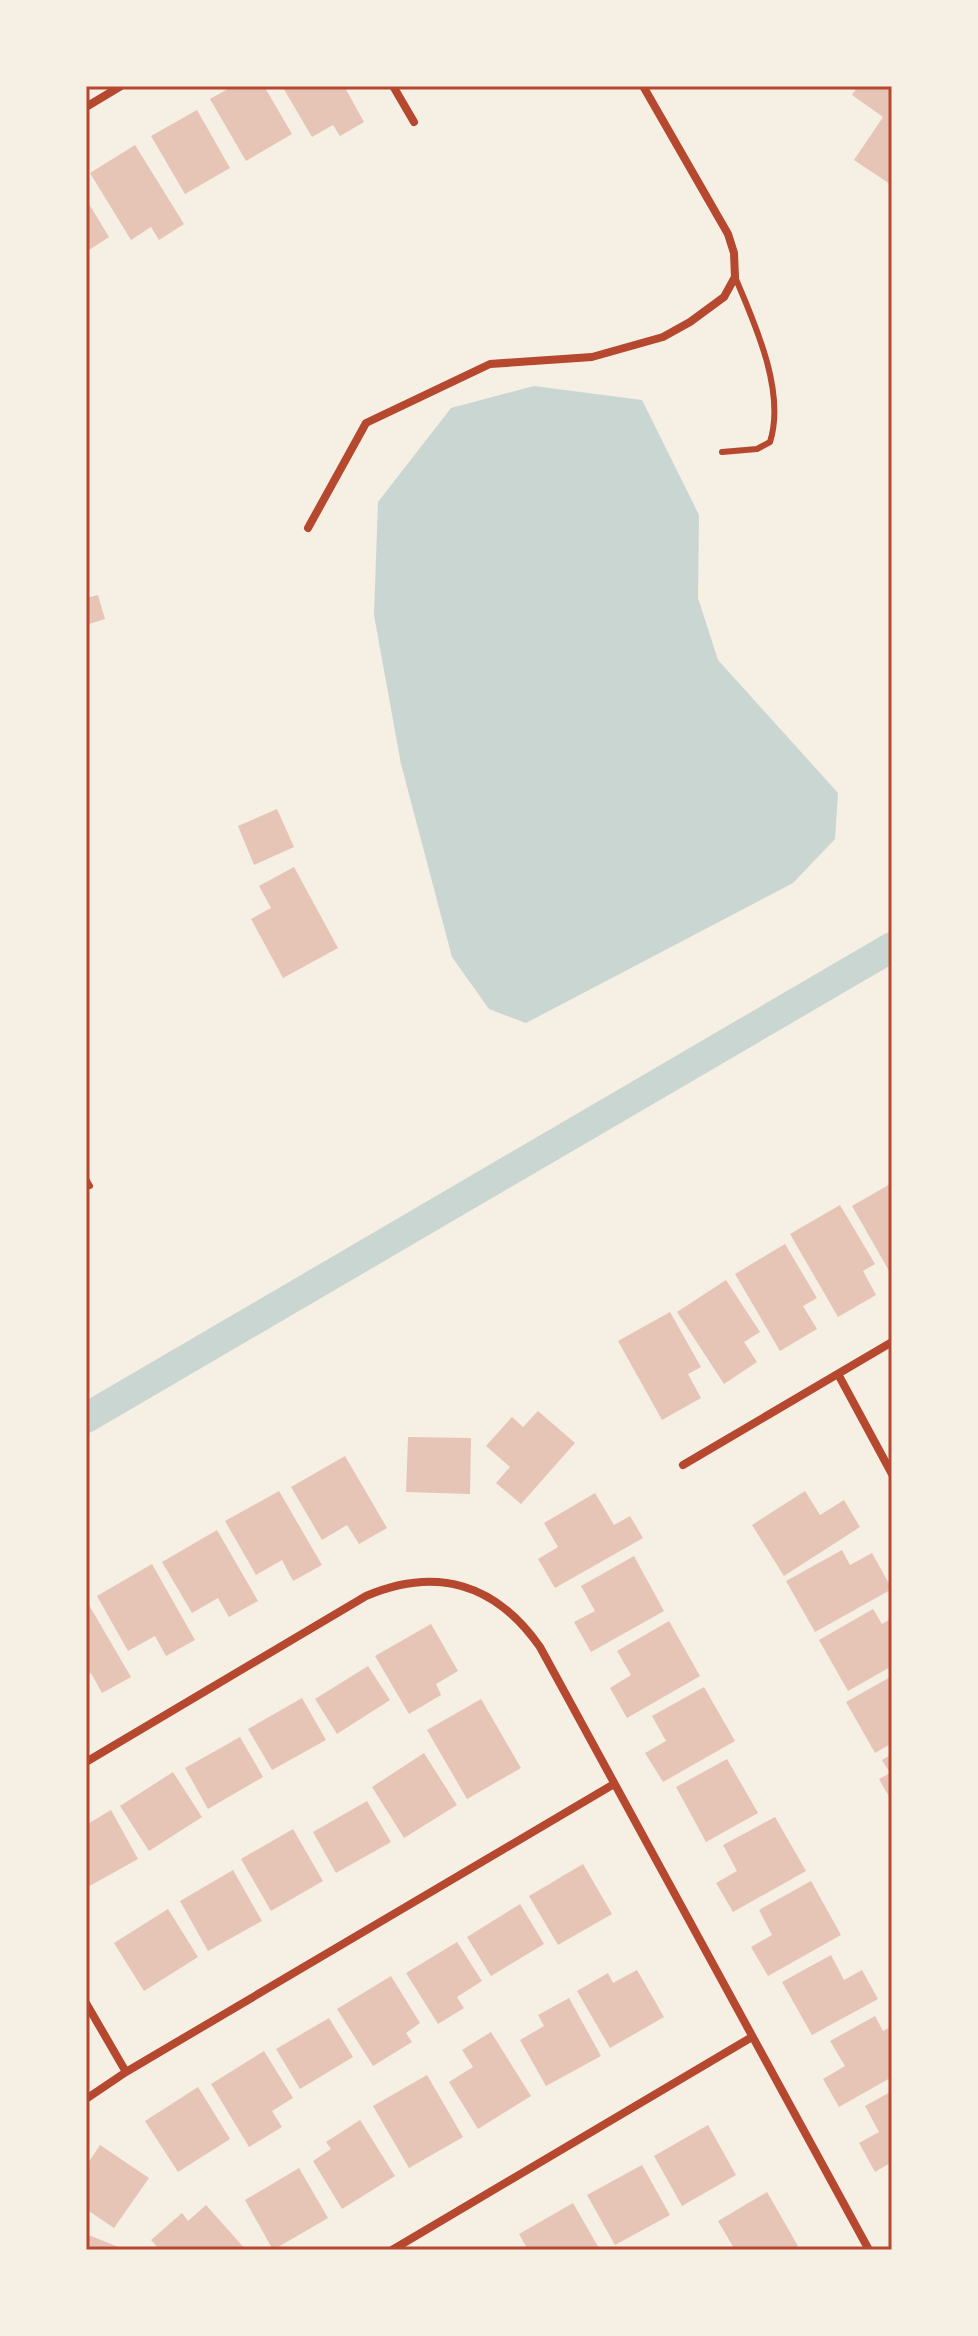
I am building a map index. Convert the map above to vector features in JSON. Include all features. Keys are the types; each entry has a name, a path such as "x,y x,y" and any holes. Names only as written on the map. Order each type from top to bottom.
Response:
{"street":[{"path":"86,107 121,86"},
{"path":"393,86 414,122"},
{"path":"308,528 366,423 490,364 592,357 663,337 724,297 735,277 734,253 728,234 643,86"},
{"path":"683,1465 892,1342"},
{"path":"838,1374 892,1474"},
{"path":"86,1762 366,1596 387,1587 431,1581 452,1583 484,1594 512,1613 540,1647 869,2250"},
{"path":"86,2099 126,2072 614,1784"},
{"path":"86,2003 126,2072"},
{"path":"392,2250 752,2037"}],"lane":[{"path":"722,452 757,449 770,442 775,428 765,355 735,277"},
{"path":"86,1179 90,1186"}],"shaded area":[{"path":"534,386 642,400 699,515 698,598 718,660 838,793 835,839 793,883 526,1023 489,1009 452,957 401,764 374,615 378,502 451,408"}],"building":[{"path":"233,86 264,86 292,134 246,161 210,99"},
{"path":"282,86 344,86 364,122 340,136 333,125 312,137"},
{"path":"858,86 892,86 890,184 854,160 883,117 852,95"},
{"path":"197,110 230,168 185,194 151,136"},
{"path":"135,145 184,224 159,240 151,227 131,240 90,173"},
{"path":"86,199 109,237 86,252"},
{"path":"98,595 105,619 86,625 86,598"},
{"path":"277,809 294,847 254,865 238,826"},
{"path":"294,867 338,948 283,978 251,919 271,908 259,886"},
{"path":"892,1183 892,1276 852,1206"},
{"path":"840,1205 875,1264 863,1271 876,1295 838,1317 790,1234"},
{"path":"785,1244 817,1298 803,1306 817,1329 780,1351 735,1274"},
{"path":"726,1280 760,1332 744,1342 757,1362 724,1384 677,1312"},
{"path":"670,1312 701,1367 688,1374 701,1398 662,1420 618,1341"},
{"path":"538,1411 575,1443 521,1504 496,1483 510,1467 486,1446 512,1417 523,1427"},
{"path":"408,1437 471,1438 470,1494 406,1492"},
{"path":"345,1456 387,1528 359,1544 347,1525 322,1540 291,1487"},
{"path":"279,1491 322,1565 293,1581 282,1560 256,1575 225,1521"},
{"path":"805,1491 820,1515 844,1500 860,1527 784,1576 752,1525"},
{"path":"595,1493 614,1525 630,1516 643,1538 555,1588 538,1559 558,1547 544,1523"},
{"path":"217,1530 258,1601 229,1617 218,1598 192,1613 162,1562"},
{"path":"842,1550 850,1565 872,1553 892,1589 815,1632 786,1581"},
{"path":"634,1556 664,1611 591,1652 574,1622 595,1611 581,1586"},
{"path":"152,1564 195,1640 166,1656 155,1636 128,1651 97,1596"},
{"path":"89,1605 131,1677 102,1693 91,1673 86,1676 86,1607"},
{"path":"873,1609 882,1624 892,1618 892,1666 848,1691 819,1640"},
{"path":"669,1621 700,1676 627,1718 610,1688 631,1675 617,1651"},
{"path":"431,1624 458,1671 436,1684 441,1695 409,1714 375,1656"},
{"path":"368,1666 390,1700 337,1734 315,1699"},
{"path":"892,1676 892,1743 875,1753 846,1702"},
{"path":"704,1687 735,1741 663,1782 645,1753 666,1741 652,1716"},
{"path":"302,1698 326,1740 272,1770 248,1729"},
{"path":"481,1699 521,1768 467,1799 427,1730"},
{"path":"240,1737 263,1777 208,1809 185,1768"},
{"path":"424,1753 457,1805 404,1838 372,1787"},
{"path":"892,1754 892,1802 879,1779 890,1773 882,1760"},
{"path":"727,1759 758,1813 706,1842 676,1787"},
{"path":"173,1772 202,1817 149,1851 120,1806"},
{"path":"367,1801 391,1842 336,1873 313,1832"},
{"path":"111,1810 138,1859 86,1888 86,1825"},
{"path":"775,1817 806,1871 733,1912 716,1883 737,1871 723,1845"},
{"path":"293,1829 323,1881 271,1911 241,1859"},
{"path":"583,1864 612,1914 558,1945 529,1896"},
{"path":"233,1870 262,1921 208,1951 180,1901"},
{"path":"811,1881 841,1935 768,1976 751,1947 772,1935 759,1910"},
{"path":"520,1904 544,1944 491,1976 467,1937"},
{"path":"168,1909 198,1957 144,1991 114,1943"},
{"path":"457,1942 482,1981 457,1997 464,2008 438,2024 406,1973"},
{"path":"831,1955 844,1980 862,1970 878,1999 812,2035 782,1982"},
{"path":"637,1970 664,2017 610,2048 577,1991 608,1973 613,1983"},
{"path":"391,1976 420,2023 406,2033 412,2042 373,2066 337,2009"},
{"path":"569,1998 601,2056 546,2086 520,2040 544,2026 538,2015"},
{"path":"875,2016 883,2031 892,2026 892,2077 839,2107 823,2079 845,2066 830,2041"},
{"path":"329,2018 353,2057 300,2089 276,2049"},
{"path":"491,2032 531,2096 478,2129 449,2082 473,2067 462,2050"},
{"path":"264,2051 293,2098 272,2111 282,2127 249,2147 211,2084"},
{"path":"427,2075 463,2137 409,2168 373,2106"},
{"path":"198,2087 230,2139 178,2172 145,2121"},
{"path":"892,2091 892,2162 875,2172 859,2143 879,2132 865,2106"},
{"path":"360,2120 395,2176 342,2209 313,2161 331,2149 326,2142"},
{"path":"708,2125 736,2175 682,2206 654,2156"},
{"path":"100,2145 149,2178 114,2228 86,2209 86,2166"},
{"path":"642,2165 670,2215 615,2245 587,2195"},
{"path":"299,2168 328,2218 273,2250 245,2200"},
{"path":"767,2192 798,2246 791,2250 735,2250 718,2221"},
{"path":"573,2203 600,2250 528,2250 519,2234"},
{"path":"206,2205 246,2250 160,2250 151,2240 182,2213 188,2221"},
{"path":"86,2234 126,2250 86,2250"}],"waterway":[{"path":"86,1418 892,947"}]}
